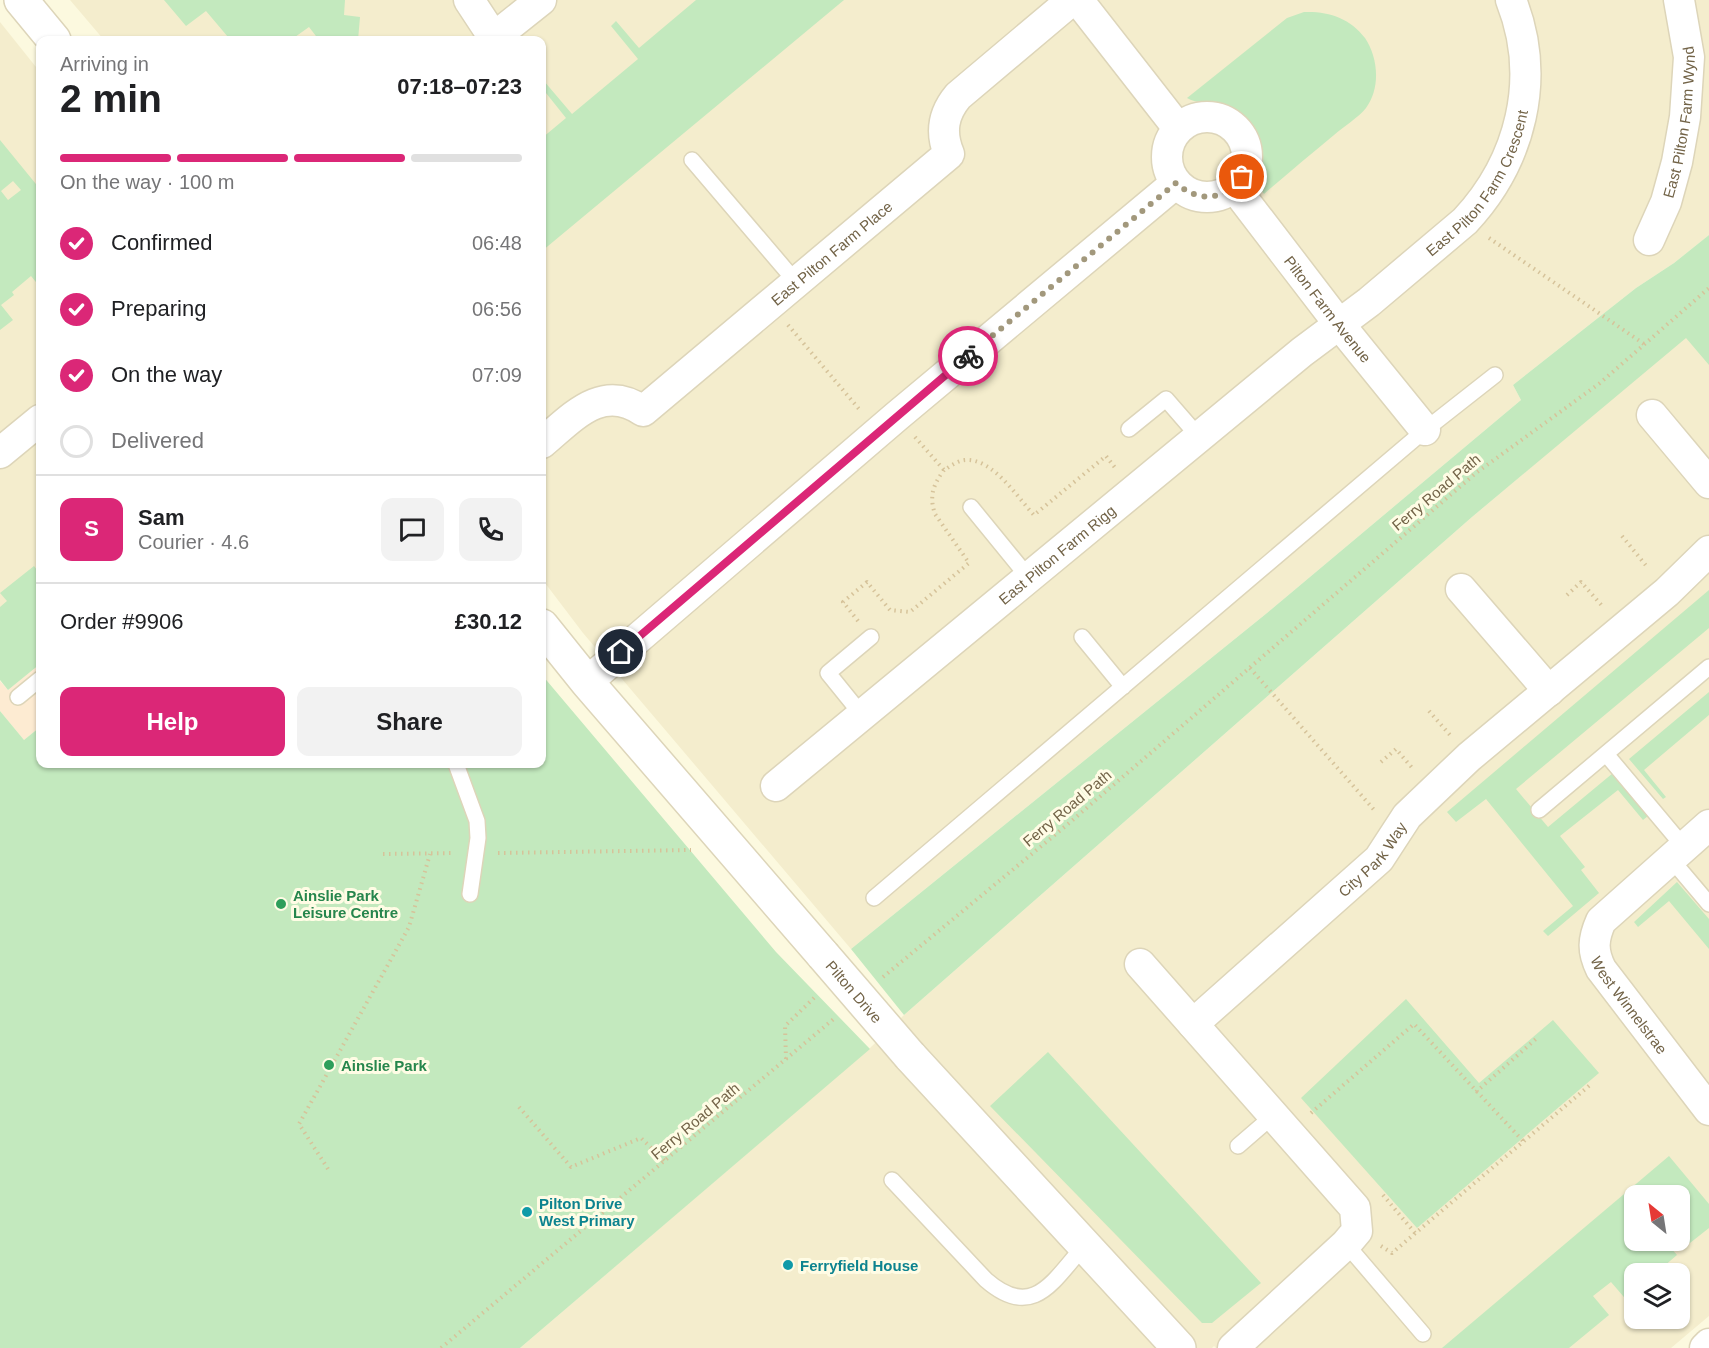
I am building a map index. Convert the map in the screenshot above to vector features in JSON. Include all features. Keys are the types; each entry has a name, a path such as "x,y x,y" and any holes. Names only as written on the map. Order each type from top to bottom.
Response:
{"street":[{"path":"21,0 51,36"},
{"path":"469,0 491,36"},
{"path":"497,36 541,0"},
{"name":"East Pilton Farm Place","path":"546,440 583,408 598,402 622,401 643,411 949,154 945,144 944,117 958,96 1072,0"},
{"path":"1078,0 1178,128"},
{"name":"East Pilton Farm Crescent","path":"1339,324 1369,302 1466,221 1502,171 1518,134 1523,113 1526,80 1521,29 1511,0"},
{"name":"East Pilton Farm Wynd","path":"1649,240 1666,202 1683,128 1689,57 1679,0"},
{"path":"1200,116 1214,117 1236,128 1247,152 1242,177 1234,187 1223,194 1210,197 1197,196 1185,191 1176,183 1169,172 1166,161 1167,149 1178,128 1200,116"},
{"path":"586,682 888,424 1176,183"},
{"name":"Pilton Farm Avenue","path":"1234,187 1339,324 1425,430"},
{"name":"East Pilton Farm Rigg","path":"776,786 1339,324"},
{"path":"1652,415 1709,483"},
{"path":"0,453 36,423"},
{"name":"City Park Way","path":"1193,1024 1379,860 1407,816 1469,757 1667,592 1709,551"},
{"path":"1461,590 1549,690"},
{"name":"Pilton Drive","path":"546,631 586,682 910,1056 1179,1348"},
{"name":"West Winnelstrae","path":"1709,825 1601,921 1594,937 1593,947 1601,969 1709,1110"},
{"path":"1140,964 1355,1208 1352,1237 1233,1348"},
{"path":"1705,1348 1709,1344"}],"lane":[{"path":"692,159 796,282"},
{"path":"874,898 1425,430 1495,375"},
{"path":"1129,429 1166,399 1199,437"},
{"path":"971,507 1029,578"},
{"path":"862,715 828,673 871,637"},
{"path":"1082,638 1123,687"},
{"path":"1539,810 1709,667"},
{"path":"18,697 36,682"},
{"path":"1606,754 1677,853 1709,904"},
{"path":"457,768 477,821 476,853 470,894"},
{"path":"1238,1146 1281,1123"},
{"path":"892,1180 986,1280 1010,1297 1020,1299 1034,1296 1047,1287 1084,1246"},
{"path":"1352,1237 1423,1334"}],"path":[{"path":"1466,221 1644,344"},
{"name":"Ferry Road Path","path":"883,977 1068,824 1476,473 1600,383 1709,288"},
{"path":"770,304 888,424 944,470"},
{"path":"871,637 843,602 867,582 890,610 910,612 969,562 935,514 932,505 935,482 944,470 956,463 965,460 982,463 993,469 1034,515 1106,456 1134,491"},
{"path":"1622,536 1667,592"},
{"path":"1567,595 1581,582 1622,628"},
{"path":"1250,668 1395,833"},
{"path":"1381,762 1396,749 1433,791"},
{"path":"383,854 733,850"},
{"path":"328,1168 299,1124 409,927 430,854"},
{"path":"786,1060 785,1026 816,998 803,981 823,955"},
{"name":"Ferry Road Path","path":"441,1348 839,1015"},
{"path":"1281,1123 1413,1024 1523,1141"},
{"path":"1476,1092 1536,1039"},
{"path":"1352,1237 1392,1253 1590,1085"},
{"path":"519,1107 571,1167 641,1138 665,1161"}],"shaded area":[{"path":"70,0 1709,0 1709,235 1674,263 1636,288 1513,385 1521,400 1267,613 851,949 583,633 546,584 546,36 101,36"},
{"path":"0,22 36,67 36,666 0,680"},
{"path":"1709,317 1709,1316 1671,1348 1216,1348 1214,1346 1212,1348 520,1348 869,1049 904,1015 1472,517"},
{"path":"36,667 36,730 24,740 0,711 0,681 8,690"}],"green space":[{"path":"164,0 345,0 344,15 360,17 358,36 316,36 309,27 296,36 227,36 206,11 186,26"},
{"path":"696,0 844,0 546,248 546,135 566,118 546,93 546,83 572,114 638,59 611,26 616,21 639,48"},
{"path":"1304,12 1338,17 1353,25 1365,38 1373,54 1376,82 1371,100 1359,115 1264,194 1259,187 1262,160 1260,148 1250,126 1231,109 1187,98 1287,18"},
{"path":"0,140 36,184 36,282 31,276 12,292 14,295 1,305 13,320 0,330","holes":["13,181 21,190 8,200 1,191"]},
{"path":"1709,235 1709,365 1686,338 1472,517 904,1015 851,949 1267,613 1521,400 1513,385 1636,288 1674,263"},
{"path":"34,566 36,569 36,667 8,690 0,680 0,607 7,601 0,593"},
{"path":"1709,590 1709,628 1516,789 1548,827 1613,773 1648,816 1643,820 1618,790 1560,836 1585,867 1581,870 1599,893 1548,936 1543,931 1573,906 1486,799 1456,822 1447,812"},
{"name":"Ainslie Park","path":"546,680 776,952 870,1049 520,1348 0,1348 0,711 24,740 36,730 36,768 546,768"},
{"path":"1709,692 1709,715 1644,770 1666,797 1663,799 1629,759"},
{"path":"1677,882 1709,919 1709,949 1669,901 1638,927 1634,922"},
{"path":"1406,999 1479,1083 1553,1020 1599,1073 1417,1228 1301,1098"},
{"path":"1048,1052 1261,1283 1212,1323 1202,1323 990,1106"},
{"path":"1669,1156 1709,1204 1709,1228 1690,1243 1690,1185 1635,1185"},
{"path":"1624,1194 1624,1251 1673,1251 1677,1255 1668,1263 1624,1263 1624,1297 1611,1282 1593,1296 1609,1315 1569,1348 1442,1348"}],"way so far":[{"path":"968,356 1176,183 1185,191 1197,196 1210,197 1223,194 1234,187 1242,177"}],"place":[{"name":"Ainslie Park Leisure Centre","path":"281,904"},
{"name":"Ainslie Park","path":"329,1065"},
{"name":"Pilton Drive West Primary","path":"527,1212"},
{"name":"Ferryfield House","path":"788,1265"}],"route":[{"path":"621,652 968,356"}]}
